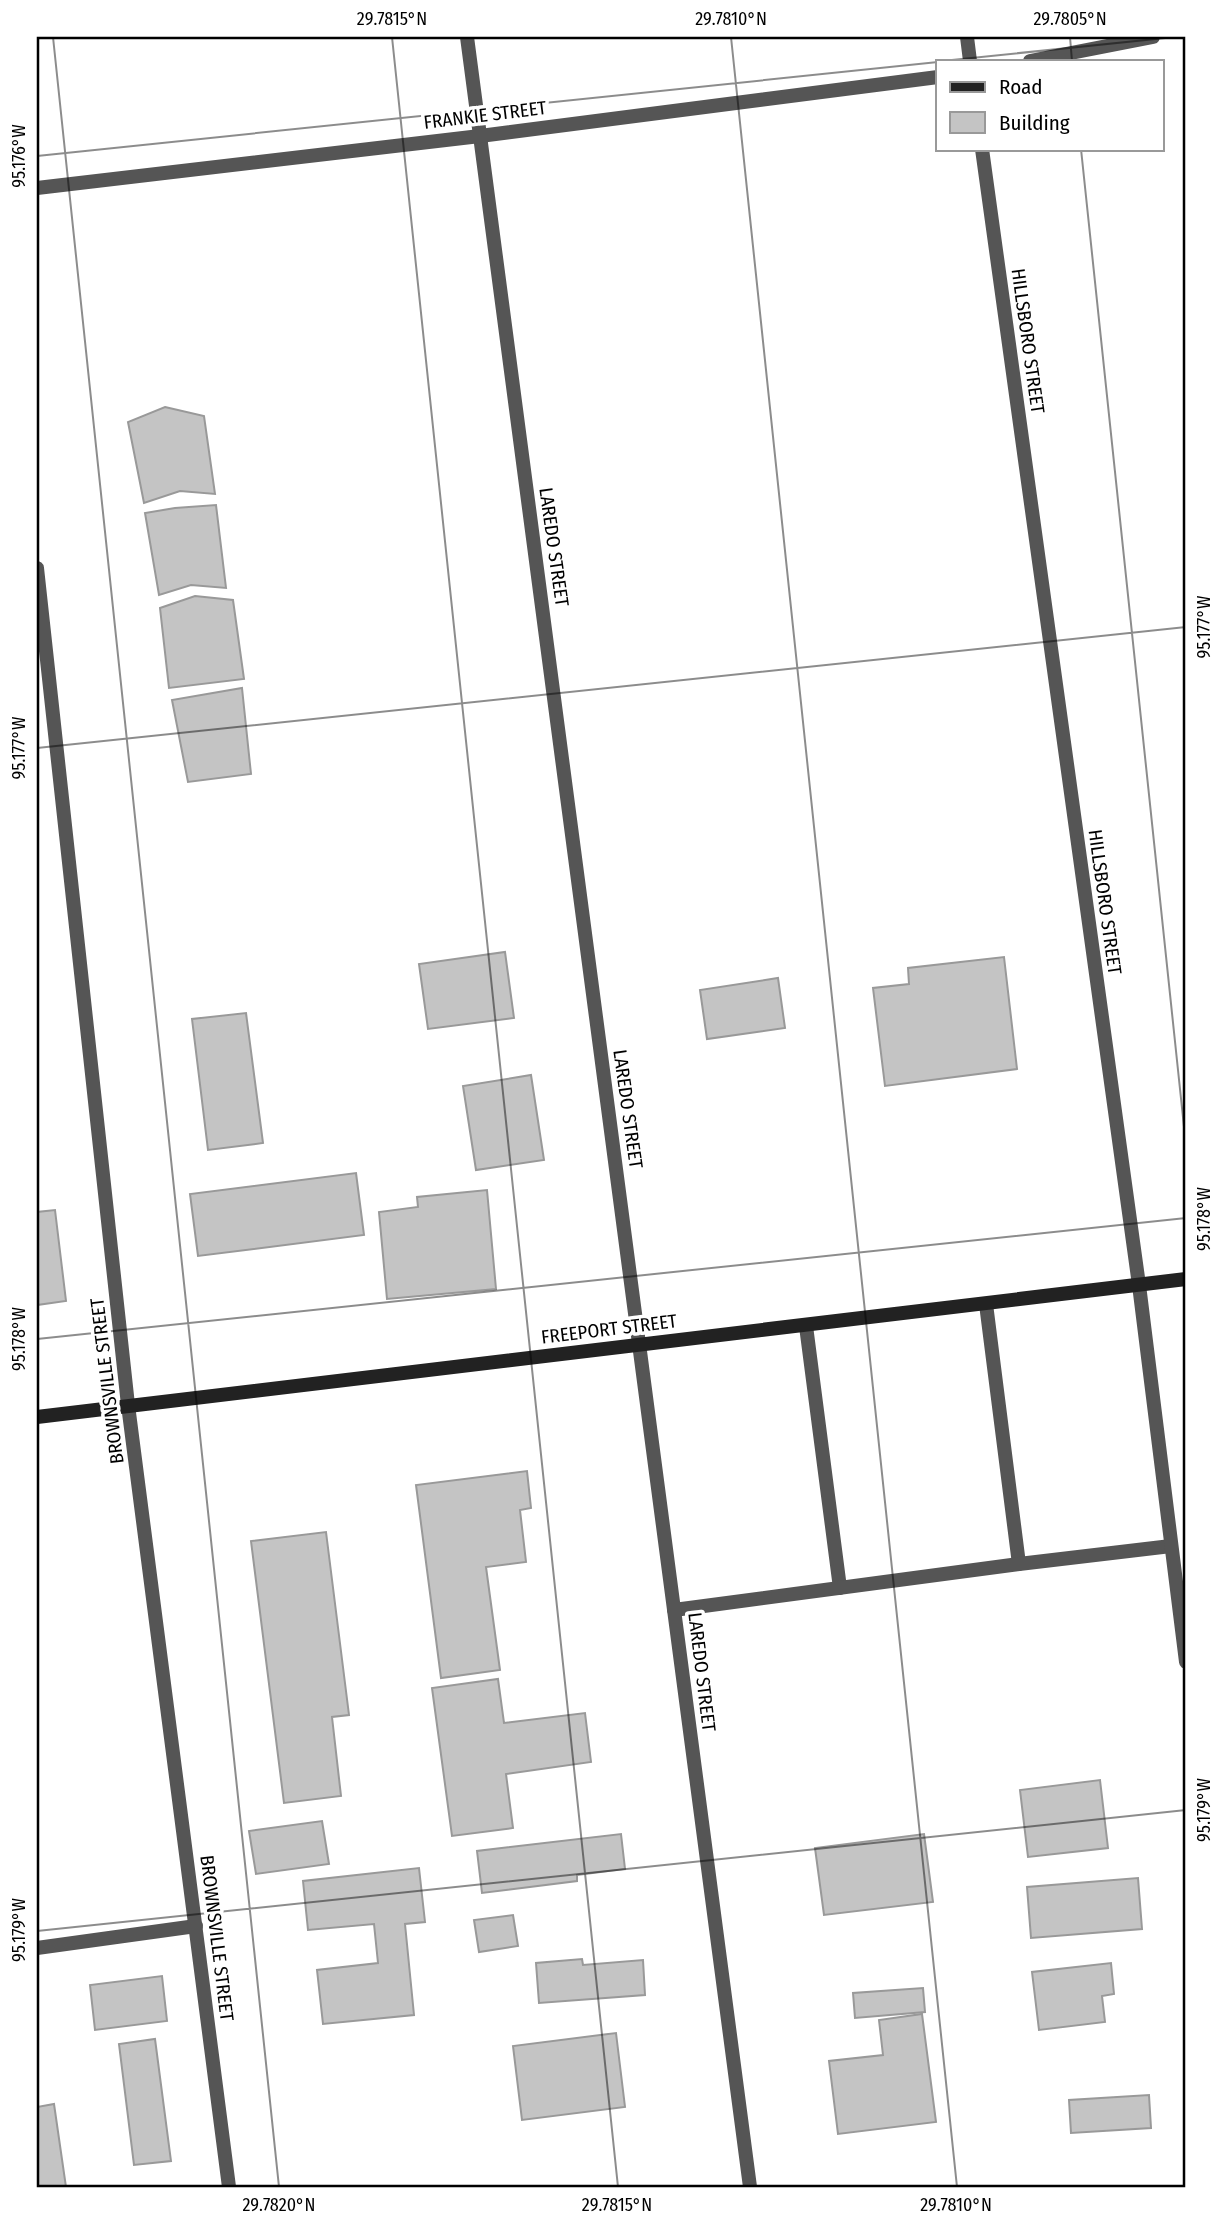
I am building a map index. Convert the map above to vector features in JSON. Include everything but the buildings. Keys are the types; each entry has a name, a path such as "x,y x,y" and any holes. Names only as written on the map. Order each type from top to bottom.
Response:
{"main road":[{"name":"FREEPORT STREET","path":"37,1418 1186,1279"}],"street":[{"name":"LAREDO STREET","path":"467,37 750,2187"},
{"path":"967,37 970,60"},
{"path":"1035,60 1153,37"},
{"name":"FRANKIE STREET","path":"37,188 480,136 936,77"},
{"name":"HILLSBORO STREET","path":"982,150 1139,1285 1186,1662"},
{"name":"BROWNSVILLE STREET","path":"37,568 128,1405 229,2187"},
{"path":"986,1304 1019,1564"},
{"path":"806,1326 840,1588"},
{"path":"674,1611 1171,1546"},
{"path":"37,1948 196,1926"}]}
